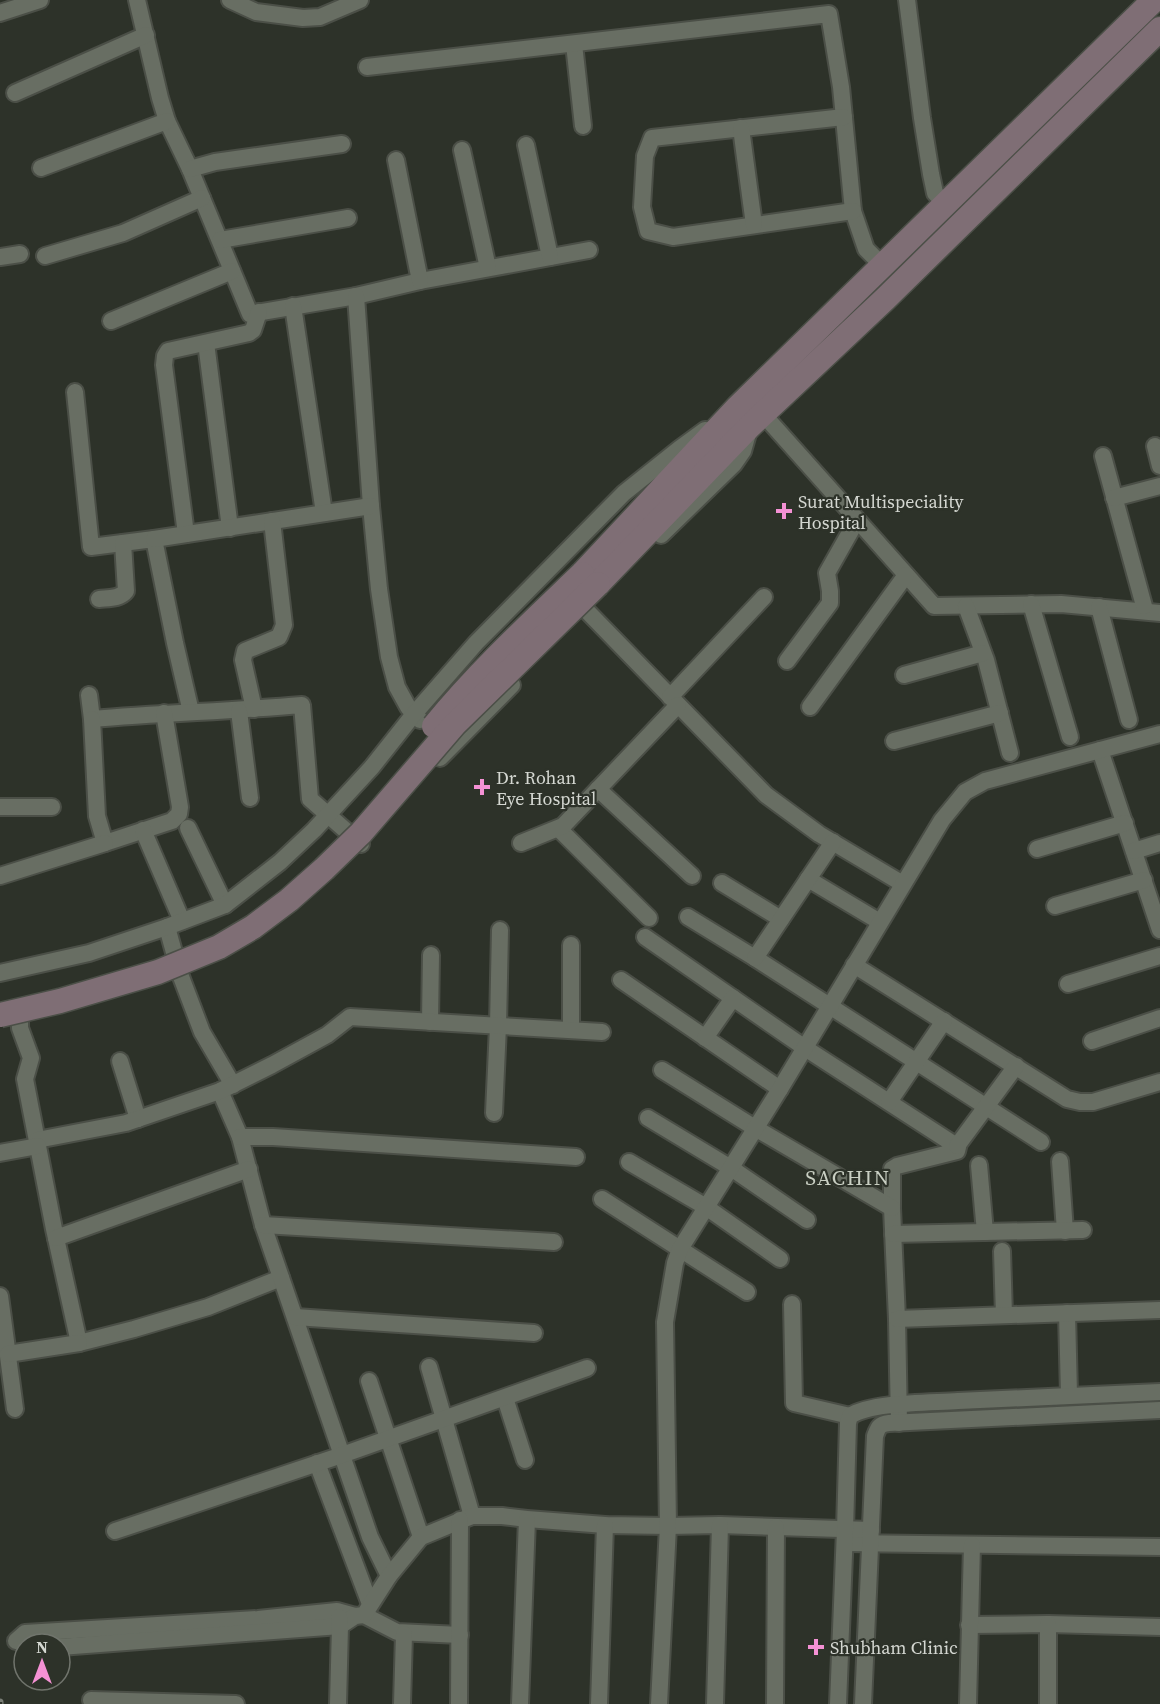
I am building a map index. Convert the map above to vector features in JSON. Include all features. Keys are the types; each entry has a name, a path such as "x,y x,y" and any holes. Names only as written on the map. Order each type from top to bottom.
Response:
{"main road":[{"path":"10,1017 158,972 219,947 253,927 289,900 361,833 455,724 687,476 752,413 940,244 1088,82 1154,0"},
{"path":"752,413 883,266 946,205 1088,82 1160,29"},
{"path":"924,226 940,244"},
{"path":"0,1000 87,980 190,947 236,924 300,877 330,849 368,807 451,705 590,579"}],"street":[{"path":"9,7 40,0"},
{"path":"137,0 160,98 168,121 250,314 356,296 420,281 589,250"},
{"path":"231,0 256,12 303,18 320,17 360,0"},
{"path":"907,0 931,174 935,193 946,205"},
{"path":"367,67 574,44 827,7 841,87 853,211 866,249 883,266"},
{"path":"15,93 146,35"},
{"path":"574,44 583,126"},
{"path":"844,117 652,138 645,156 642,207 648,231 673,237 853,211"},
{"path":"41,168 168,121"},
{"path":"741,128 754,225"},
{"path":"190,169 215,162 342,144"},
{"path":"526,145 550,257"},
{"path":"462,150 488,268"},
{"path":"396,160 420,281"},
{"path":"45,256 116,236 202,198"},
{"path":"219,240 348,218"},
{"path":"0,257 20,254"},
{"path":"111,321 232,271"},
{"path":"356,296 371,506 379,589 389,657 397,687 414,714 452,746"},
{"path":"293,306 324,513"},
{"path":"186,534 164,365 165,356 168,351 249,333 253,330 259,312"},
{"path":"206,343 230,528"},
{"path":"75,392 91,547 371,506"},
{"path":"752,413 857,520 934,606 1061,604 1099,608 1138,608 1160,613"},
{"path":"0,1023 10,1017 180,974 254,936 302,902 344,863 452,746 586,610 734,464 743,451 752,413"},
{"path":"0,974 90,953 225,905 280,862 329,814 372,767 414,714 476,643 624,494 679,449 752,413"},
{"path":"1155,446 1160,466"},
{"path":"1103,456 1138,608"},
{"path":"1114,498 1160,486"},
{"path":"787,661 830,603 827,573 857,520"},
{"path":"250,798 243,655 245,651 279,637 284,625 272,521"},
{"path":"154,539 191,712"},
{"path":"99,599 118,597 126,591 123,543"},
{"path":"810,707 906,575"},
{"path":"521,843 559,829 598,789 764,597"},
{"path":"1138,608 1160,601"},
{"path":"1031,604 1070,737"},
{"path":"966,606 983,653 1010,753"},
{"path":"1099,608 1129,720"},
{"path":"586,610 766,795 833,842 903,884"},
{"path":"904,675 983,653"},
{"path":"89,694 97,816 105,843"},
{"path":"92,718 302,705 310,799 361,844"},
{"path":"0,876 172,821 180,807 164,713"},
{"path":"894,741 1000,713"},
{"path":"658,1704 668,1526 665,1322 675,1263 680,1249 780,1089 942,820 965,792 985,781 1160,734"},
{"path":"1100,750 1160,930"},
{"path":"598,789 692,876"},
{"path":"0,807 52,807"},
{"path":"1037,849 1125,824"},
{"path":"188,828 225,905"},
{"path":"559,829 649,918"},
{"path":"143,830 175,924 180,974 226,1088 263,1225 370,1537 389,1576"},
{"path":"755,958 833,842"},
{"path":"1134,851 1160,843"},
{"path":"808,879 880,922"},
{"path":"1055,906 1143,880"},
{"path":"722,883 781,919"},
{"path":"688,917 1041,1142"},
{"path":"494,1113 500,930"},
{"path":"645,937 805,1048 957,1146"},
{"path":"571,945 571,1030"},
{"path":"430,1022 431,955"},
{"path":"1068,984 1160,956"},
{"path":"854,965 1067,1099 1093,1102 1160,1082"},
{"path":"621,980 780,1089"},
{"path":"705,1038 733,998"},
{"path":"10,1017 20,1028 31,1058 25,1080 79,1343"},
{"path":"0,1153 126,1123 226,1088 327,1035 350,1017 602,1032"},
{"path":"1092,1041 1160,1018"},
{"path":"889,1102 944,1021"},
{"path":"120,1061 138,1119"},
{"path":"899,1422 897,1318 891,1208 892,1169 957,1151 957,1146 1016,1066"},
{"path":"662,1070 891,1208"},
{"path":"648,1118 731,1168 807,1221"},
{"path":"240,1137 273,1137 576,1157"},
{"path":"1060,1161 1065,1231"},
{"path":"629,1162 706,1208 780,1259"},
{"path":"979,1165 985,1232"},
{"path":"56,1238 249,1169"},
{"path":"602,1199 747,1292"},
{"path":"263,1225 554,1242"},
{"path":"893,1234 1083,1230"},
{"path":"1002,1251 1005,1315"},
{"path":"8,1354 39,1351 134,1329 208,1306 281,1278"},
{"path":"0,1296 15,1409"},
{"path":"792,1304 794,1403 850,1416 857,1412 899,1404 1160,1392"},
{"path":"897,1318 1160,1310"},
{"path":"1067,1313 1069,1395"},
{"path":"295,1317 534,1333"},
{"path":"429,1367 445,1419 466,1518 459,1704"},
{"path":"115,1531 342,1455 588,1368"},
{"path":"369,1381 421,1537"},
{"path":"505,1398 525,1460"},
{"path":"862,1704 875,1437 878,1427 899,1422 1160,1410"},
{"path":"838,1704 850,1416"},
{"path":"317,1463 363,1611 391,1630 404,1634 460,1635"},
{"path":"72,1646 339,1618 363,1611 421,1537 466,1518 502,1516 605,1525 776,1527 845,1536 972,1545 1160,1547"},
{"path":"520,1704 527,1519"},
{"path":"599,1704 605,1525"},
{"path":"715,1704 720,1525"},
{"path":"775,1704 776,1527"},
{"path":"968,1704 972,1545"},
{"path":"338,1704 339,1618"},
{"path":"969,1625 1048,1624 1160,1627"},
{"path":"1048,1624 1048,1704"},
{"path":"60,1632 238,1627"},
{"path":"402,1704 404,1634"},
{"path":"101,1701 236,1704"}],"place":[{"name":"Surat Multispeciality Hospital","path":"784,511"},
{"name":"Dr. Rohan Eye Hospital","path":"482,787"},
{"name":"Shubham Clinic","path":"816,1647"}],"district":[{"name":"SACHIN","path":"848,1177"}]}
